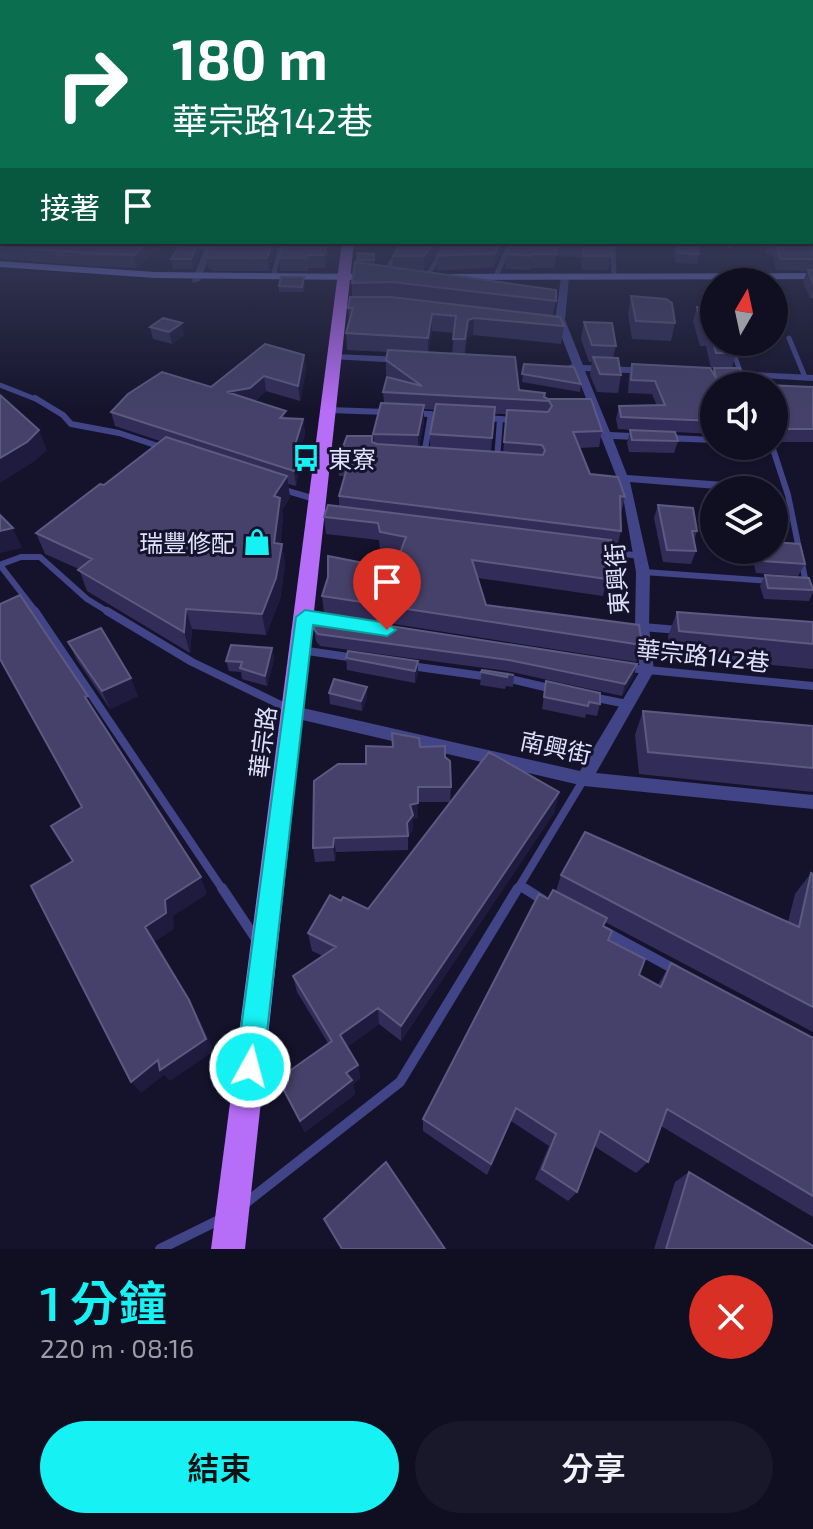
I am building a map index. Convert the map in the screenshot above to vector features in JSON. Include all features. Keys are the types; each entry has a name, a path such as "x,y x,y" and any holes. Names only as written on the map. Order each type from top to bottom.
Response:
{"main road":[{"name":"華宗路","path":"228,1249 301,650 313,618 329,410 335,357 347,309 345,294"}],"street":[{"path":"564,294 560,320 564,329"},
{"name":"東興街","path":"564,329 622,478 643,572 642,627 647,671"},
{"path":"335,357 411,360"},
{"path":"564,367 667,371"},
{"path":"788,379 809,378"},
{"path":"605,435 700,439"},
{"path":"622,478 700,484"},
{"path":"584,779 647,671"},
{"name":"南興街","path":"294,712 584,779 813,802"}],"lane":[{"path":"548,327 564,329"},
{"path":"789,338 809,378"},
{"path":"0,385 34,398 63,415 71,424 119,433 167,449"},
{"path":"329,410 445,415"},
{"path":"423,457 431,414"},
{"path":"472,417 529,421"},
{"path":"496,463 500,419"},
{"path":"408,456 438,458"},
{"path":"777,460 810,583 792,582"},
{"path":"482,462 510,464"},
{"path":"268,484 322,510"},
{"path":"594,550 640,556"},
{"path":"263,950 1,564 21,557 40,557 87,599 192,662 294,712"},
{"path":"643,572 777,581"},
{"path":"642,627 686,630"},
{"path":"301,650 362,659"},
{"path":"407,665 506,678 559,690"},
{"name":"華宗路142巷","path":"615,666 813,686"},
{"path":"587,696 629,704"},
{"path":"160,1249 233,1213 400,1082 584,779"},
{"path":"521,886 558,907"},
{"path":"587,922 686,975"}],"building":[{"path":"498,294 556,294 556,301"},
{"path":"631,296 666,299 672,303 675,323 636,321"},
{"path":"350,297 391,297 560,317 564,326 474,318 468,320 465,339 453,339 456,316 432,314 428,338 346,333 353,308 348,308"},
{"path":"163,318 182,323 169,332 150,327"},
{"path":"584,322 612,323 616,346 592,345"},
{"path":"265,344 304,355 298,386 264,376 250,388 227,392 286,411 280,418 303,419 295,445 298,447 294,471 111,412 128,394 162,372 211,387"},
{"path":"388,350 515,357 519,390 545,393 544,397 548,399 591,399 602,431 573,432 590,474 618,477 625,497 620,496 621,531 339,496 349,461 338,460 347,436 372,436 372,442 377,444 543,455 545,450 542,445 504,442 507,410 548,412 552,406 549,401 383,392 387,377 422,386 386,360"},
{"path":"593,357 618,358 621,375 600,374"},
{"path":"524,364 574,367 581,384 522,374"},
{"path":"632,364 710,368 712,372 700,372 700,420 621,417 619,406 665,405 655,381 631,380"},
{"path":"714,368 740,368 741,372 715,372"},
{"path":"788,386 813,387 813,429 788,429"},
{"path":"0,395 39,430 27,442 0,458"},
{"path":"381,403 424,405 418,435 373,434"},
{"path":"436,404 495,407 492,438 430,434"},
{"path":"630,430 675,432 678,441 632,440"},
{"path":"166,437 287,476 274,496 280,498 274,543 282,544 276,578 262,614 186,609 184,632 78,570 92,559 36,533"},
{"path":"328,505 611,540 607,579 472,560 486,605 639,625 642,645 322,596 328,577 328,556 394,569 406,537 380,532 378,523 324,517"},
{"path":"658,505 693,508 697,531 692,531 696,551 667,550"},
{"path":"0,515 13,528 0,531"},
{"path":"788,543 800,544 805,564 788,563"},
{"path":"765,575 809,578 813,590 768,588"},
{"path":"20,595 88,696 85,697 201,877 165,900 166,913 145,927 189,1000 206,1039 160,1070 158,1060 131,1082 31,886 73,861 51,826 82,807 0,659 0,604"},
{"path":"677,612 813,622 813,644 679,631"},
{"path":"319,615 637,664 625,684 509,660 318,634 314,629"},
{"path":"101,628 131,678 102,691 68,642"},
{"path":"231,645 272,648 265,676 240,668 242,662 226,661"},
{"path":"348,651 418,661 415,671 346,658"},
{"path":"482,670 508,674 507,677"},
{"path":"334,679 367,687 361,701 329,693"},
{"path":"546,681 600,693 600,704 589,702 588,706 544,697"},
{"path":"643,711 813,726 813,768 648,752"},
{"path":"392,733 419,738 420,747 445,746 445,757 450,761 451,787 418,787 418,803 410,805 413,815 407,823 408,836 334,838 333,847 313,848 314,781 338,764 366,764 366,746 393,747"},
{"path":"489,752 559,792 401,1026 378,1008 340,1035 358,1065 346,1073 352,1080 300,1121 278,1079 332,1041 293,976 336,947 308,933 330,895 341,901 343,897 368,909"},
{"path":"585,832 799,927 813,874 813,1007 561,875"},
{"path":"553,890 607,918 603,926 612,931 608,940 645,959 639,975 661,987 671,963 813,1038 813,1196 667,1109 648,1162 600,1131 577,1192 542,1169 556,1134 516,1108 491,1164 423,1119 539,894 548,899"},
{"path":"386,1162 445,1249 342,1249 324,1219"},
{"path":"689,1172 813,1246 813,1249 666,1249"}],"place":[{"name":"東寮","path":"306,458"},
{"name":"瑞豐修配","path":"257,542"}],"route":[{"path":"250,1067 305,617 387,630"}]}
